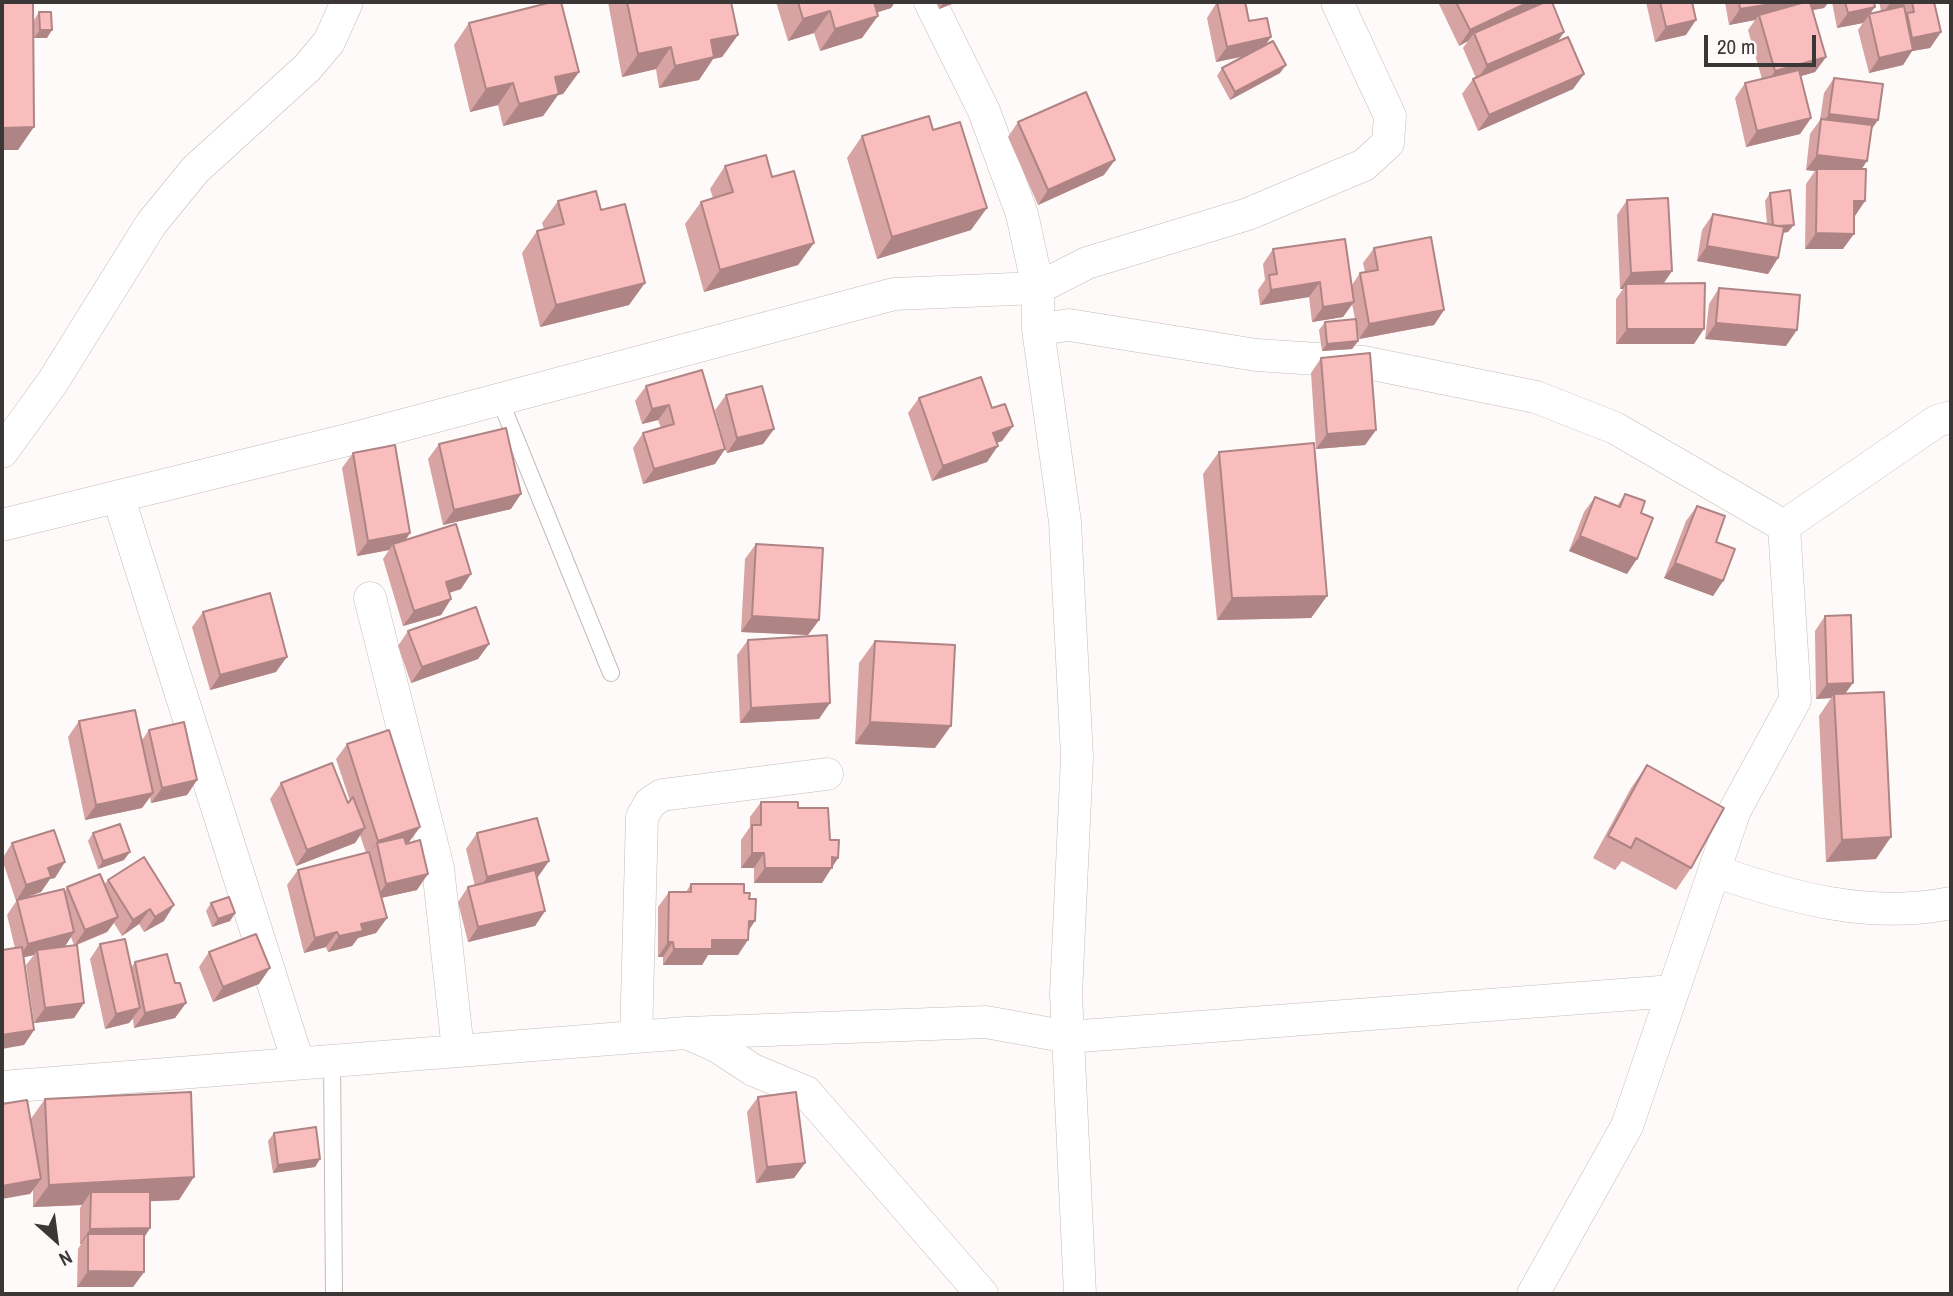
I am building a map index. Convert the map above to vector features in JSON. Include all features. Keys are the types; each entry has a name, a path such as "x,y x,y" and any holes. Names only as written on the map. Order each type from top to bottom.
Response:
{"street":[{"path":"2,452 52,383 151,224 195,170 307,68 328,42 347,2"},
{"path":"930,2 984,111 1022,214 1038,288 1038,329 1065,522 1076,743 1066,994 1080,1294"},
{"path":"2,524 500,400 894,294 1038,288 1087,263 1248,214 1364,165 1388,143 1390,116 1337,2"},
{"path":"1038,329 1069,325 1256,355 1363,362 1536,397 1615,428 1784,526"},
{"path":"1784,526 1937,421 1951,417"},
{"path":"118,496 298,1062"},
{"path":"1533,1294 1627,1126 1735,810 1795,700 1784,526"},
{"path":"370,598 438,868 458,1050"},
{"path":"636,1037 642,817 650,803 662,795 827,774"},
{"path":"1714,871 1788,897 1864,909 1951,903"},
{"path":"2,1087 686,1033 986,1022 1068,1037 1673,991"},
{"path":"686,1033 718,1047 753,1070 806,1092 982,1294"}],"lane":[{"path":"500,400 611,673"},
{"path":"332,1059 334,1294"}],"building":[{"path":"2,2 33,2 34,127 2,128"},
{"path":"561,2 579,72 555,77 559,94 519,104 513,83 486,89 469,23"},
{"path":"627,2 731,2 738,35 711,40 714,57 675,66 671,47 638,54"},
{"path":"798,2 874,2 878,16 835,29 830,11 803,19"},
{"path":"1217,2 1245,2 1249,21 1267,18 1271,37 1227,47"},
{"path":"1456,2 1529,2 1470,30"},
{"path":"1545,2 1552,2 1564,32 1487,65 1474,33"},
{"path":"1660,2 1692,2 1696,20 1666,27"},
{"path":"1739,2 1784,2 1740,9"},
{"path":"1810,2 1826,57 1775,71 1759,15"},
{"path":"1845,2 1874,2 1875,7 1848,13"},
{"path":"1912,2 1934,2 1941,32 1912,38 1907,13 1914,12"},
{"path":"1904,6 1913,50 1879,58 1869,14"},
{"path":"39,12 51,12 52,30 40,30"},
{"path":"1568,37 1584,74 1489,115 1473,79"},
{"path":"1273,41 1286,65 1235,92 1222,68"},
{"path":"1799,70 1811,118 1757,131 1745,83"},
{"path":"1834,78 1883,84 1878,120 1829,114"},
{"path":"1086,92 1115,160 1048,190 1018,122"},
{"path":"929,116 933,130 960,122 987,208 892,237 862,136"},
{"path":"1821,119 1872,125 1867,161 1817,155"},
{"path":"766,155 772,177 794,171 814,243 720,270 701,202 733,192 725,166"},
{"path":"1817,169 1866,169 1865,201 1854,201 1854,234 1816,233"},
{"path":"1790,190 1794,225 1773,225 1770,193"},
{"path":"596,191 601,210 625,204 645,283 556,305 537,231 564,224 558,201"},
{"path":"1668,198 1672,271 1631,273 1627,200"},
{"path":"1713,214 1784,227 1778,258 1707,246"},
{"path":"1431,237 1444,310 1369,324 1360,273 1378,270 1374,248"},
{"path":"1345,239 1354,302 1323,307 1320,282 1271,290 1269,275 1277,274 1273,249"},
{"path":"1705,283 1704,329 1627,329 1626,284"},
{"path":"1719,288 1800,295 1797,330 1716,323"},
{"path":"1356,319 1358,341 1327,344 1325,322"},
{"path":"1370,353 1376,430 1327,434 1321,358"},
{"path":"702,370 725,449 654,469 643,433 674,424 669,405 652,409 646,386"},
{"path":"981,377 992,408 1005,404 1013,426 993,433 998,446 943,466 919,398"},
{"path":"762,386 774,429 737,438 726,395"},
{"path":"506,428 521,494 454,510 439,444"},
{"path":"1314,443 1327,596 1232,598 1219,452"},
{"path":"395,445 410,533 368,541 353,453"},
{"path":"1625,494 1645,501 1641,513 1653,518 1637,559 1580,536 1595,497 1620,507"},
{"path":"1697,506 1725,516 1716,542 1735,549 1723,581 1675,563"},
{"path":"456,524 471,574 446,582 451,599 414,611 393,544"},
{"path":"756,544 823,548 819,620 752,616"},
{"path":"270,593 287,657 220,675 203,612"},
{"path":"476,607 489,644 422,667 408,631"},
{"path":"1851,615 1853,683 1827,684 1825,616"},
{"path":"827,635 830,703 751,708 748,640"},
{"path":"875,641 955,645 951,726 870,722"},
{"path":"1884,692 1891,837 1842,840 1834,694"},
{"path":"135,710 153,793 96,805 79,721"},
{"path":"184,722 197,780 162,788 149,730"},
{"path":"389,730 420,827 378,841 347,744"},
{"path":"332,763 348,803 353,797 365,828 307,850 281,783"},
{"path":"1647,765 1724,808 1691,868 1636,838 1631,848 1608,836"},
{"path":"761,802 798,802 798,808 828,808 830,840 839,840 838,858 832,857 832,868 765,868 764,853 752,853 752,825 761,825"},
{"path":"537,818 549,861 487,877 477,833"},
{"path":"120,824 130,852 103,861 93,833"},
{"path":"54,830 65,862 48,868 51,877 26,885 12,843"},
{"path":"404,837 406,844 420,840 428,874 386,884 377,843"},
{"path":"369,852 387,918 361,924 363,931 339,936 337,932 315,938 298,870"},
{"path":"144,857 174,905 155,917 150,909 133,920 108,880"},
{"path":"535,870 545,911 478,927 468,887"},
{"path":"100,874 118,917 85,930 67,887"},
{"path":"691,884 744,884 744,893 750,893 749,899 756,899 755,921 749,921 748,940 712,940 712,949 674,949 673,942 668,942 669,892 691,892"},
{"path":"64,889 74,932 28,944 17,900"},
{"path":"229,897 235,913 218,919 211,903"},
{"path":"256,934 270,968 223,987 209,952"},
{"path":"125,939 140,1008 116,1014 100,944"},
{"path":"77,945 84,1003 45,1008 37,950"},
{"path":"22,947 34,1030 2,1035 2,950"},
{"path":"167,954 175,983 180,983 186,1003 145,1013 135,962"},
{"path":"191,1092 194,1177 49,1185 45,1099"},
{"path":"796,1092 805,1163 767,1167 758,1097"},
{"path":"27,1100 41,1179 2,1186 2,1104"},
{"path":"316,1127 320,1159 278,1165 274,1133"},
{"path":"91,1192 150,1192 150,1228 90,1229"},
{"path":"88,1234 144,1234 144,1272 88,1271"}]}
